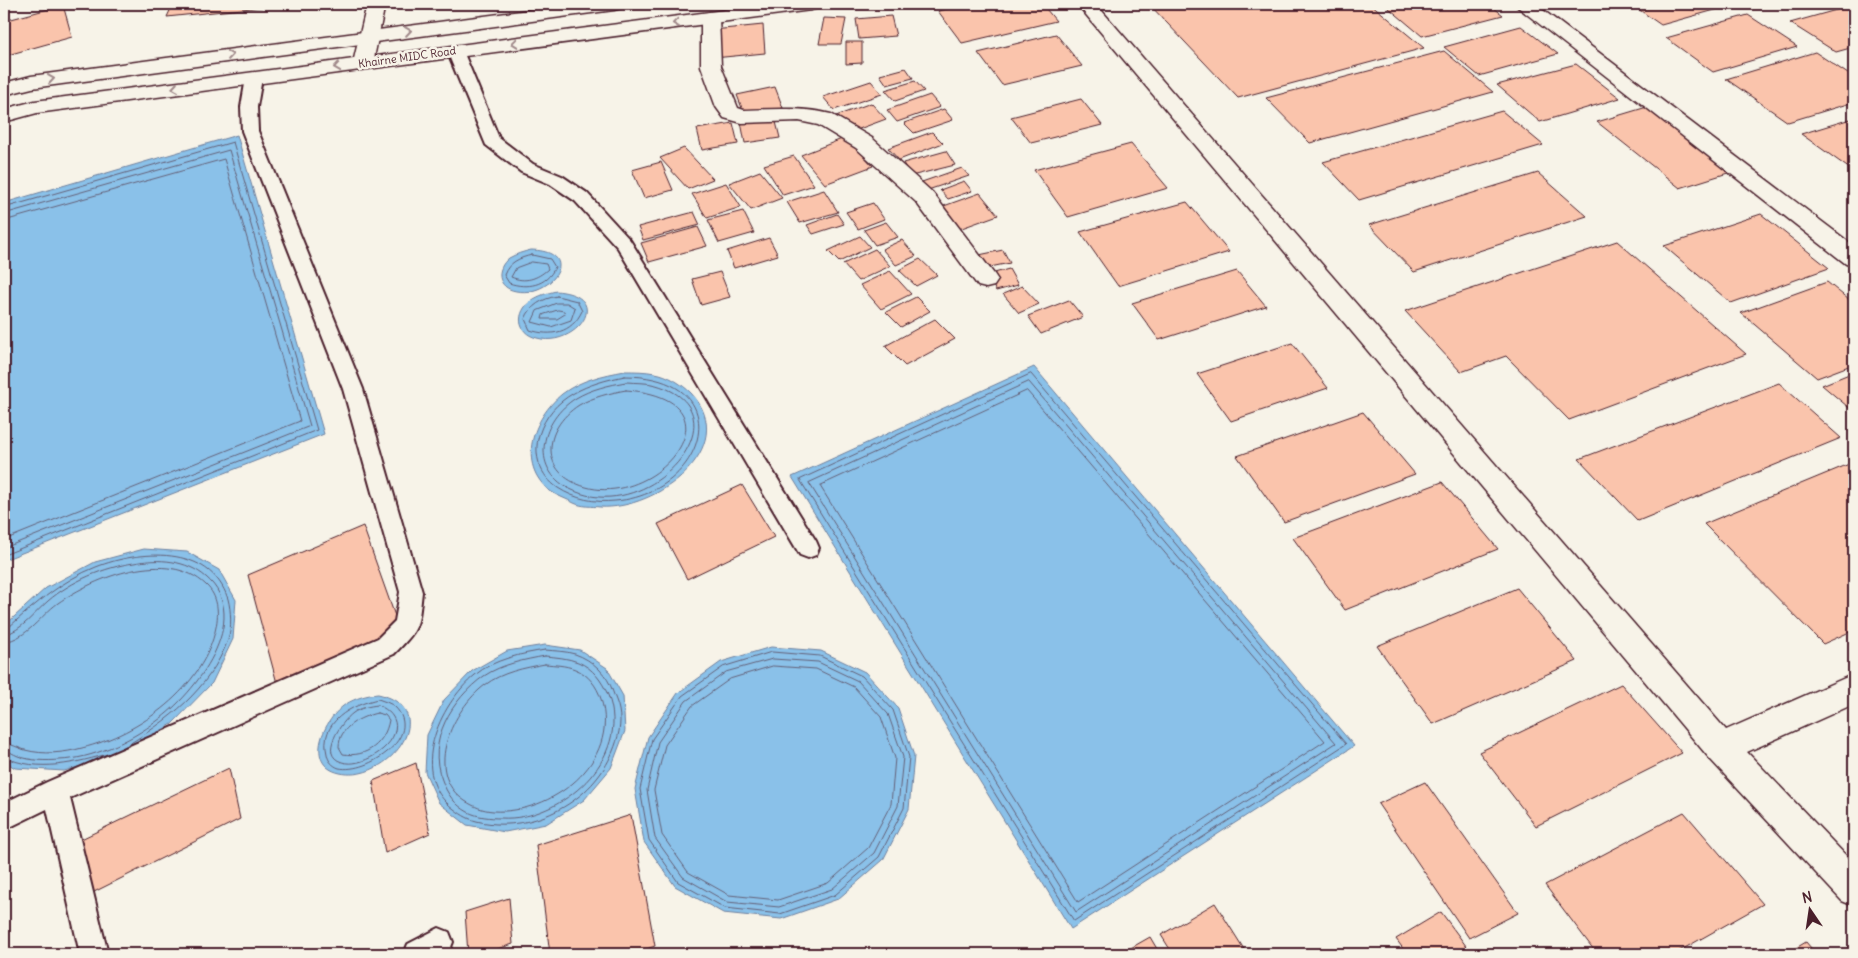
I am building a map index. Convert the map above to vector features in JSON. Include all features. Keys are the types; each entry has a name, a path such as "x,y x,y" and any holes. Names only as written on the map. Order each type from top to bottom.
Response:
{"street":[{"path":"363,63 376,4"},
{"name":"Khairne MIDC Road","path":"4,89 31,82 614,4"},
{"name":"Khairne MIDC Road","path":"4,116 35,107 811,4"},
{"path":"1086,4 1721,748 1854,889"},
{"path":"1523,4 1854,258"},
{"path":"710,18 711,66 726,107 731,113 742,117 798,115 824,119 864,144 924,197 986,280"},
{"path":"1721,748 1854,689"}],"lane":[{"path":"455,51 492,140 527,168 556,180 580,197 624,244 808,548"},
{"path":"4,817 56,791 386,646 406,626 411,592 353,389 250,131 249,107 254,78"},
{"path":"56,791 94,954"}],"water":[{"path":"237,135 324,434 4,560 4,203"},
{"path":"531,250 547,252 556,258 559,265 557,274 541,288 529,291 516,291 505,286 500,278 500,272 505,262 509,258"},
{"path":"556,291 574,295 584,302 586,311 583,320 576,329 564,336 551,339 537,338 525,332 520,322 526,306 544,294"},
{"path":"1034,367 1354,746 1071,929 792,477"},
{"path":"625,371 660,374 679,383 691,393 704,414 706,434 699,454 686,472 667,487 645,498 622,505 584,506 553,493 540,480 533,468 531,455 532,441 543,415 562,394 576,385 608,374"},
{"path":"144,549 187,552 219,570 236,600 233,639 212,683 172,724 120,755 64,771 15,768 4,761 4,626 46,588 95,562"},
{"path":"545,645 580,650 607,668 623,696 625,731 611,768 584,800 546,824 505,832 467,825 439,803 425,772 427,735 444,700 472,671 507,651"},
{"path":"771,647 821,651 865,672 898,708 914,756 909,809 883,860 838,899 781,919 723,913 675,886 644,842 635,789 648,737 678,693 721,662"},
{"path":"378,694 397,702 407,714 408,728 402,743 391,757 376,767 358,773 340,773 329,768 322,761 320,751 321,741 331,720 346,704 361,697"}],"building":[{"path":"173,4 289,4 167,17"},
{"path":"972,4 1042,4 1056,21 962,43 938,11"},
{"path":"1149,4 1371,4 1424,48 1238,98"},
{"path":"1384,4 1489,4 1503,15 1422,36"},
{"path":"1631,4 1731,4 1733,5 1661,25"},
{"path":"63,5 72,37 4,56 4,21"},
{"path":"1854,5 1854,47 1836,52 1790,23"},
{"path":"1748,15 1797,47 1713,72 1666,38"},
{"path":"891,16 896,36 859,39 856,19"},
{"path":"824,18 846,19 841,44 819,44"},
{"path":"763,25 765,53 714,58 713,30"},
{"path":"1521,26 1558,54 1479,76 1444,47"},
{"path":"1056,34 1082,66 1002,85 978,53"},
{"path":"846,42 862,42 862,63 846,64"},
{"path":"1444,51 1493,92 1310,143 1266,98"},
{"path":"1815,52 1854,78 1854,102 1788,122 1726,79"},
{"path":"1576,64 1620,98 1540,122 1497,85"},
{"path":"906,68 913,78 887,85 880,75"},
{"path":"871,81 882,94 834,110 823,97"},
{"path":"915,81 924,91 895,101 885,90"},
{"path":"775,87 783,108 745,116 737,95"},
{"path":"930,95 940,107 897,122 887,110"},
{"path":"1081,99 1102,125 1031,143 1011,117"},
{"path":"871,103 886,119 851,132 836,116"},
{"path":"1647,107 1731,172 1680,188 1597,122"},
{"path":"944,109 953,120 914,133 904,123"},
{"path":"1502,111 1543,145 1359,200 1323,162"},
{"path":"775,118 780,138 745,143 741,122"},
{"path":"1854,118 1854,167 1850,169 1801,134"},
{"path":"733,123 738,144 702,150 697,129"},
{"path":"932,132 943,143 899,160 888,148"},
{"path":"847,137 873,166 825,184 801,155"},
{"path":"1131,144 1168,188 1068,217 1034,170"},
{"path":"684,148 713,179 688,189 660,158"},
{"path":"946,151 955,165 911,176 903,163"},
{"path":"794,156 814,185 783,195 764,165"},
{"path":"661,162 673,190 644,198 632,170"},
{"path":"962,168 969,176 925,191 919,183"},
{"path":"760,171 782,198 751,210 729,183"},
{"path":"1538,173 1587,216 1414,272 1369,225"},
{"path":"964,181 972,191 948,199 940,190"},
{"path":"726,183 741,207 707,218 692,194"},
{"path":"824,190 838,212 800,223 787,202"},
{"path":"980,193 998,215 959,229 941,207"},
{"path":"1187,202 1229,252 1118,286 1080,232"},
{"path":"873,203 884,219 858,229 846,212"},
{"path":"743,211 754,233 719,243 708,220"},
{"path":"694,212 700,225 643,240 638,227"},
{"path":"837,214 844,224 813,234 807,225"},
{"path":"1761,214 1829,268 1731,303 1664,246"},
{"path":"886,222 898,237 875,245 864,230"},
{"path":"698,227 707,246 649,262 641,243"},
{"path":"860,236 870,247 839,262 828,251"},
{"path":"769,238 778,255 734,268 727,251"},
{"path":"902,240 916,256 896,265 882,249"},
{"path":"1617,241 1746,354 1569,420 1506,356 1461,372 1405,311"},
{"path":"875,249 890,266 858,281 843,264"},
{"path":"1003,250 1010,263 985,268 979,255"},
{"path":"920,259 937,275 916,286 899,270"},
{"path":"1009,269 1018,285 996,291 987,275"},
{"path":"890,271 911,294 881,309 860,285"},
{"path":"1237,271 1266,306 1159,340 1132,303"},
{"path":"720,272 730,297 701,305 692,279"},
{"path":"1827,282 1854,304 1854,364 1817,378 1741,313"},
{"path":"1022,286 1039,304 1019,313 1003,294"},
{"path":"916,297 930,311 901,327 886,312"},
{"path":"1069,300 1083,317 1041,334 1028,316"},
{"path":"935,319 955,339 905,366 885,346"},
{"path":"1292,343 1328,388 1231,421 1197,374"},
{"path":"1854,372 1854,412 1822,385"},
{"path":"1779,383 1841,438 1638,521 1579,459"},
{"path":"1363,412 1415,474 1284,522 1237,456"},
{"path":"1854,462 1854,630 1823,644 1704,524"},
{"path":"1442,482 1498,549 1345,610 1293,538"},
{"path":"742,485 774,537 687,579 658,524"},
{"path":"363,526 400,630 278,687 248,575"},
{"path":"1517,588 1577,661 1433,724 1377,646"},
{"path":"1621,684 1682,753 1536,826 1479,752"},
{"path":"416,763 430,833 385,853 373,781"},
{"path":"229,768 240,819 82,898 75,842"},
{"path":"1425,782 1518,913 1469,938 1378,804"},
{"path":"1684,812 1763,904 1674,954 1597,954 1545,885"},
{"path":"631,815 655,946 632,954 550,954 536,845"},
{"path":"509,898 513,944 482,954 468,954 465,912"},
{"path":"1215,903 1247,954 1173,954 1161,935"},
{"path":"1441,912 1472,954 1407,954 1396,939"},
{"path":"1150,937 1160,954 1131,954 1129,949"},
{"path":"1806,942 1816,954 1786,954"}]}
